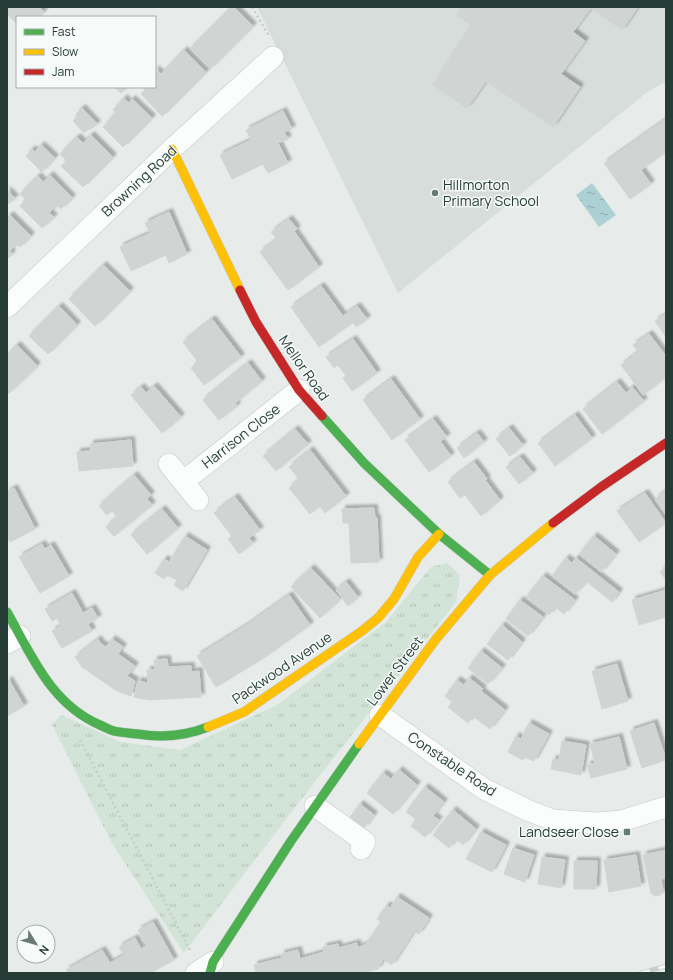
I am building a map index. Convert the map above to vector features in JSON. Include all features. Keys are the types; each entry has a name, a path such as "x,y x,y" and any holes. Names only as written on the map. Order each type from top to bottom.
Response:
{"street":[{"name":"Browning Road","path":"7,307 172,149 273,57"},
{"name":"Mellor Road","path":"172,149 187,178 221,253 256,322 299,390 364,463 439,534 490,576"},
{"name":"Harrison Close","path":"184,481 299,390"},
{"name":"Lower Street","path":"205,969 315,806 380,715 436,639 490,576 548,526 601,487 666,443"},
{"path":"169,464 198,500"},
{"name":"Packwood Avenue","path":"7,612 13,639 68,705 86,719 113,731 150,736 175,736 198,731 244,712 362,631 378,618 394,599 418,557 439,534"},
{"name":"Constable Road","path":"380,715 484,789 527,810 552,820 596,824 621,821 666,808"},
{"path":"315,806 365,842 361,848"}],"path":[{"path":"252,7 272,42 273,57"},
{"path":"78,738 205,969"}],"shaded area":[{"name":"Hillmorton Primary School","path":"257,7 666,7 666,81 646,93 398,293"}],"green space":[{"path":"447,563 460,575 456,602 296,806 184,953 113,845 52,725 61,715 121,742 180,750 277,705 386,622 431,567"}],"water":[{"path":"592,183 616,215 599,227 576,195"}],"building":[{"path":"8,7 39,7 44,12 40,16 16,16 16,23 7,14"},
{"path":"232,7 234,7 253,26 210,69 190,49"},
{"path":"463,7 638,7 622,30 591,8 573,32 585,41 561,74 580,87 553,127 486,81 467,108 433,85 471,25 457,16"},
{"path":"184,50 206,72 162,116 141,94 148,88 156,88 156,70 161,74"},
{"path":"115,88 126,88 121,93"},
{"path":"124,98 128,103 132,99 152,118 123,147 103,127 116,113 113,110"},
{"path":"82,108 97,124 91,129 76,114"},
{"path":"283,111 292,129 284,132 288,139 278,143 288,163 268,173 263,164 232,179 220,155 251,140 246,130"},
{"path":"78,116 89,128 84,133 73,121"},
{"path":"666,119 666,152 641,170 651,184 630,199 604,163"},
{"path":"91,135 113,157 83,187 61,166 67,161 60,154 77,137 83,143"},
{"path":"41,145 55,158 48,165 35,152"},
{"path":"32,149 48,165 42,172 26,156"},
{"path":"50,175 72,198 61,209 57,205 49,213 54,217 42,228 20,206 26,200 20,194 38,176 43,182"},
{"path":"7,190 15,198 7,205"},
{"path":"169,212 187,254 169,263 166,255 131,271 120,247 150,233 145,223"},
{"path":"10,215 31,236 20,247 17,244 10,251 12,254 7,259 7,218"},
{"path":"289,219 297,229 294,231 319,267 288,290 260,252 277,239 271,232"},
{"path":"103,265 130,291 95,326 69,299"},
{"path":"321,286 343,316 357,306 367,319 356,327 353,322 319,347 291,307"},
{"path":"59,306 77,325 48,354 29,336"},
{"path":"666,314 666,337 655,321"},
{"path":"212,319 241,357 204,385 191,368 198,362 183,342"},
{"path":"649,334 666,356 666,377 643,395 621,365 638,352 633,345"},
{"path":"353,339 377,373 352,391 343,378 346,376 338,365 334,368 326,357"},
{"path":"17,345 37,366 8,394 7,355"},
{"path":"248,363 262,381 235,403 237,406 219,420 203,400"},
{"path":"391,379 420,419 392,440 363,400"},
{"path":"617,382 626,393 632,387 644,401 602,434 583,409"},
{"path":"154,386 181,417 162,433 131,395 141,387 146,393"},
{"path":"575,415 592,438 555,466 538,443"},
{"path":"433,419 447,437 440,441 451,456 429,472 405,440"},
{"path":"509,428 523,445 510,456 496,439"},
{"path":"295,429 308,444 276,471 263,456"},
{"path":"477,433 484,442 464,458 457,448"},
{"path":"131,440 133,466 79,471 77,452 91,451 90,444"},
{"path":"310,450 346,496 325,513 320,506 310,514 289,488 299,479 289,467"},
{"path":"520,457 533,473 519,484 506,467"},
{"path":"474,462 500,500 481,516 465,495 460,498 448,482"},
{"path":"134,475 151,495 147,499 152,505 114,536 106,527 117,517 112,511 107,515 99,506"},
{"path":"14,488 35,529 10,542 7,536 7,492"},
{"path":"666,491 666,515 655,499"},
{"path":"645,493 666,523 639,542 617,511"},
{"path":"235,497 260,530 249,538 253,543 239,554 228,539 232,536 214,513"},
{"path":"374,508 375,518 377,518 379,562 351,563 349,523 343,523 342,509"},
{"path":"162,509 178,528 147,554 131,535"},
{"path":"185,536 207,550 183,591 174,585 177,580 167,575 164,579 155,573 164,559 169,562"},
{"path":"594,536 616,554 601,572 579,554"},
{"path":"42,544 45,549 51,545 69,576 40,593 19,557"},
{"path":"566,558 572,563 576,558 619,592 612,602 586,581 575,594 552,576"},
{"path":"666,567 666,580 660,572"},
{"path":"311,568 340,599 320,618 291,587"},
{"path":"543,576 575,600 564,614 555,607 549,615 526,597"},
{"path":"346,582 358,597 348,606 336,590"},
{"path":"666,590 666,617 639,625 632,600"},
{"path":"72,593 83,613 92,608 98,618 88,624 92,631 62,648 52,631 61,626 57,618 52,621 45,609"},
{"path":"289,595 310,625 265,657 244,627"},
{"path":"520,600 543,617 528,636 506,619"},
{"path":"502,625 522,642 508,660 487,644"},
{"path":"244,627 265,657 216,687 197,656"},
{"path":"98,639 100,643 106,647 112,639 123,647 118,654 135,666 127,676 135,681 131,696 117,691 82,667 75,657"},
{"path":"481,651 502,668 488,684 468,668"},
{"path":"167,659 168,667 191,666 191,672 199,671 201,697 149,700 134,697 138,681 148,683 147,670 155,670 154,660"},
{"path":"617,664 628,701 602,709 592,671"},
{"path":"469,678 483,689 481,691 505,710 490,729 473,716 468,723 448,707 452,702 445,696 457,680 464,685"},
{"path":"9,680 24,706 7,716 7,681"},
{"path":"529,723 549,734 534,761 525,757 523,760 508,752 516,736 521,739"},
{"path":"654,723 666,760 642,768 630,731"},
{"path":"619,737 627,769 591,778 587,765 595,763 590,744"},
{"path":"562,741 586,745 581,775 551,769 553,759 559,760"},
{"path":"399,770 417,785 393,814 367,793 383,773 391,779"},
{"path":"425,787 444,802 433,816 439,820 425,837 411,826 416,819 406,812"},
{"path":"360,804 374,815 364,828 350,817"},
{"path":"453,810 476,829 463,845 456,839 449,848 433,835"},
{"path":"481,832 506,845 492,872 466,859"},
{"path":"513,848 534,855 525,882 504,874"},
{"path":"666,850 666,878 661,879 663,890 660,895 655,896 651,893 643,855"},
{"path":"636,855 641,886 609,892 604,860"},
{"path":"542,857 565,860 561,888 538,884"},
{"path":"574,861 597,861 596,889 574,889"},
{"path":"397,897 429,918 419,934 414,931 392,965 383,959 378,969 366,973 256,973 254,965 282,958 281,954 298,950 300,959 324,952 323,947 338,944 339,948 357,943 358,948 366,944 381,922 377,919 387,905 390,908"},
{"path":"153,922 174,960 150,973 68,973 66,970 102,950 110,963 124,955 119,947 135,938 141,949 147,945 138,930"}],"railway":[{"path":"641,973 666,966"}],"traffic: fast":[{"path":"322,416 364,463 439,534 490,575"},
{"path":"7,612 34,662 44,677 68,705 83,716 112,731 147,735 165,736 182,734 208,727"},
{"path":"210,973 213,962 291,841 359,744"}],"traffic: slow":[{"path":"172,149 240,290"},
{"path":"359,744 436,639 490,575 553,523"},
{"path":"208,727 244,712 362,631 378,618 394,599 418,557 439,534"}],"traffic: jam":[{"path":"240,290 256,322 299,390 322,416"},
{"path":"553,523 601,487 666,443"}],"place":[{"name":"Hillmorton Primary School","path":"435,193"},
{"name":"Landseer Close","path":"627,832"}]}
